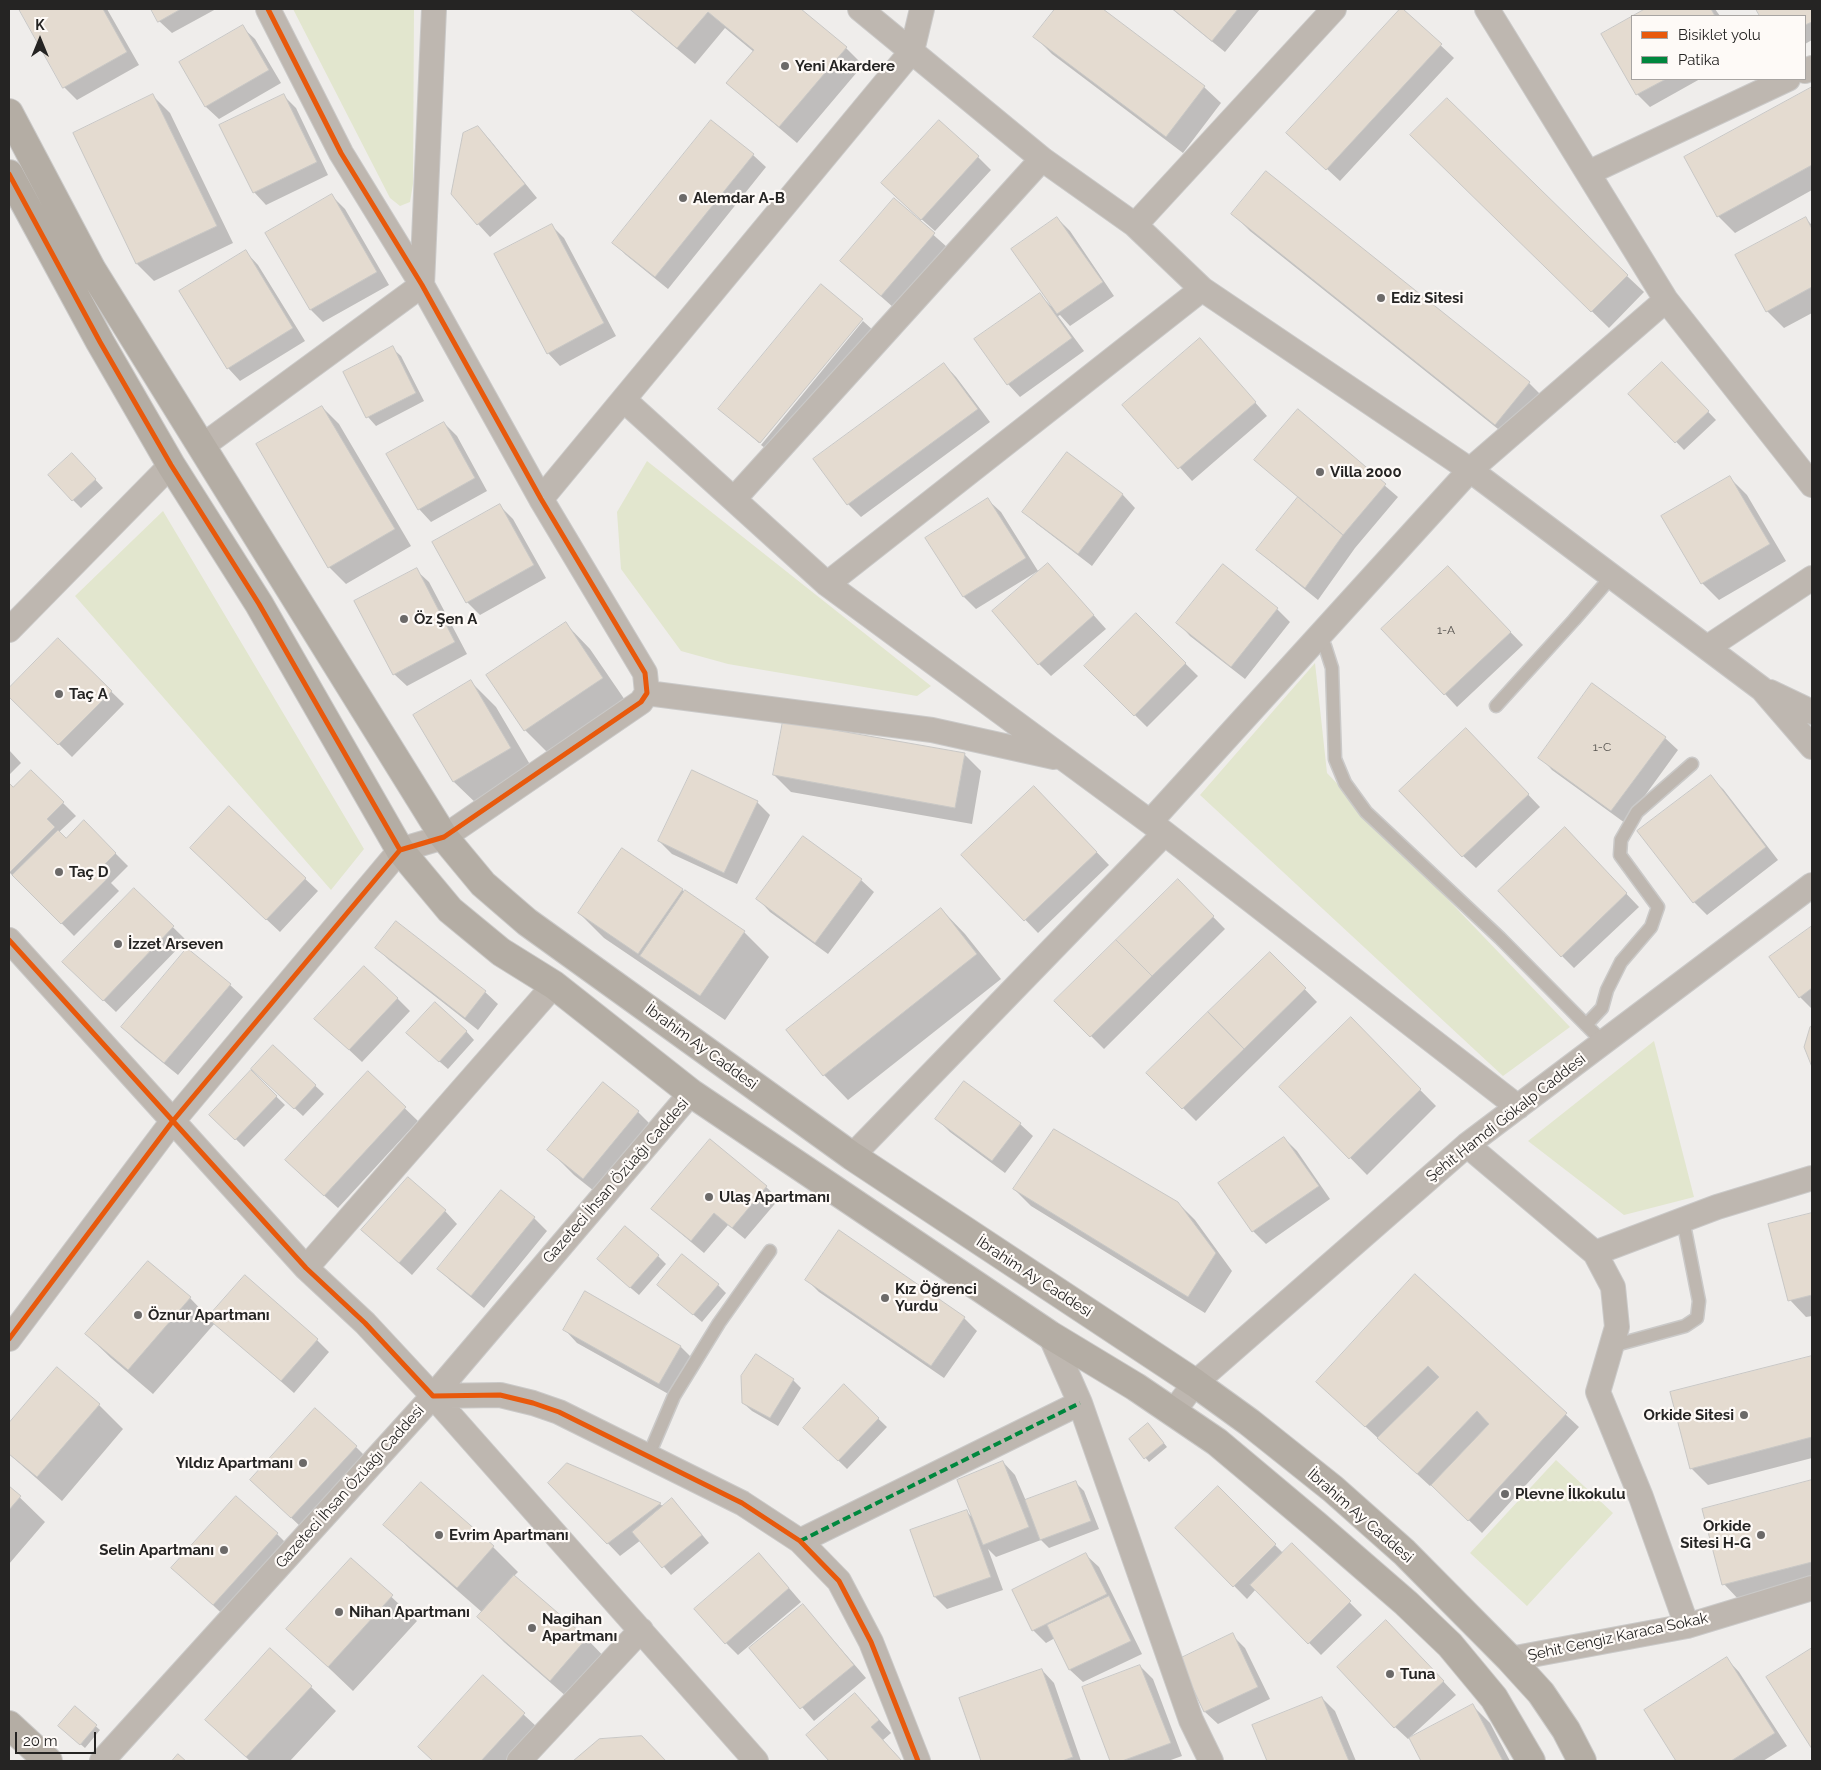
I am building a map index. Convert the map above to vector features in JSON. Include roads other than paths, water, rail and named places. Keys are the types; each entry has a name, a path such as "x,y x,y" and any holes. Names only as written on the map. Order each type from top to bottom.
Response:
{"main road":[{"name":"İbrahim Ay Caddesi","path":"9,113 92,270 444,837 482,884 526,922 852,1156 1195,1383 1249,1422 1333,1490 1404,1552 1510,1659 1541,1693 1566,1730 1582,1761"},
{"path":"9,174 100,342 171,465 258,604 400,850 450,910 501,952 554,985 691,1093 1050,1335 1136,1386 1216,1442 1406,1603 1450,1645 1494,1698 1531,1761"},
{"path":"9,1725 48,1761"}],"street":[{"path":"9,1339 172,1122 400,850 444,837 641,702 647,693 645,673 542,499 422,285 341,153 268,9"},
{"path":"422,285 434,9"},
{"path":"860,9 1042,159 1135,225 1202,289 1470,470 1762,688 1812,712"},
{"path":"542,499 912,51 922,9"},
{"path":"1135,225 1334,9"},
{"path":"1487,9 1666,300 1812,484"},
{"path":"1588,173 1786,80"},
{"path":"734,499 1042,159"},
{"path":"201,447 422,285"},
{"path":"827,584 1202,289"},
{"path":"852,1156 1157,828 1318,637 1470,470 1666,300"},
{"path":"624,400 827,584 1157,828 1518,1107"},
{"path":"9,630 171,465"},
{"path":"1708,647 1812,578"},
{"path":"1762,688 1812,747"},
{"path":"647,693 932,730 1065,760"},
{"name":"Şehit Hamdi Gökalp Caddesi","path":"1173,1412 1195,1383 1467,1145 1812,885"},
{"path":"9,940 306,1268 365,1323 433,1396 756,1761"},
{"path":"306,1268 554,985"},
{"name":"Gazeteci İhsan Özüağı Caddesi","path":"102,1761 433,1396 691,1093"},
{"path":"1467,1145 1595,1254 1613,1287 1617,1327 1598,1392 1640,1497 1687,1626"},
{"path":"1595,1254 1717,1206 1812,1178"},
{"path":"1050,1335 1080,1403 1192,1720 1211,1761"},
{"path":"433,1396 500,1395 559,1412 742,1503 800,1541 839,1582 871,1642 918,1761"},
{"path":"800,1541 1080,1403"},
{"name":"Şehit Cengiz Karaca Sokak","path":"1510,1659 1687,1626 1812,1588"},
{"path":"519,1761 641,1630"}],"lane":[{"path":"1496,706 1612,576"},
{"path":"1318,637 1325,646 1332,668 1335,759 1346,783 1366,812 1500,938 1603,1042"},
{"path":"1586,1025 1602,1008 1607,990 1621,962 1651,927 1658,907 1620,855 1620,840 1637,812 1692,764"},
{"path":"1612,1346 1685,1326 1697,1318 1699,1301 1683,1220"},
{"path":"648,1456 674,1396 719,1323 770,1251"}],"place":[{"name":"Yeni Akardere","path":"785,66"},
{"name":"Alemdar A-B","path":"683,198"},
{"name":"Ediz Sitesi","path":"1381,298"},
{"name":"Villa 2000","path":"1320,472"},
{"name":"Öz Şen A","path":"404,619"},
{"name":"Taç A","path":"59,694"},
{"name":"Taç D","path":"59,872"},
{"name":"İzzet Arseven","path":"118,944"},
{"name":"Ulaş Apartmanı","path":"709,1197"},
{"name":"Kız Öğrenci Yurdu","path":"885,1298"},
{"name":"Öznur Apartmanı","path":"138,1315"},
{"name":"Orkide Sitesi","path":"1744,1415"},
{"name":"Yıldız Apartmanı","path":"303,1463"},
{"name":"Plevne İlkokulu","path":"1505,1494"},
{"name":"Evrim Apartmanı","path":"439,1535"},
{"name":"Orkide Sitesi H-G","path":"1761,1535"},
{"name":"Selin Apartmanı","path":"224,1550"},
{"name":"Nihan Apartmanı","path":"339,1612"},
{"name":"Nagihan Apartmanı","path":"532,1628"},
{"name":"Tuna","path":"1390,1674"}]}
